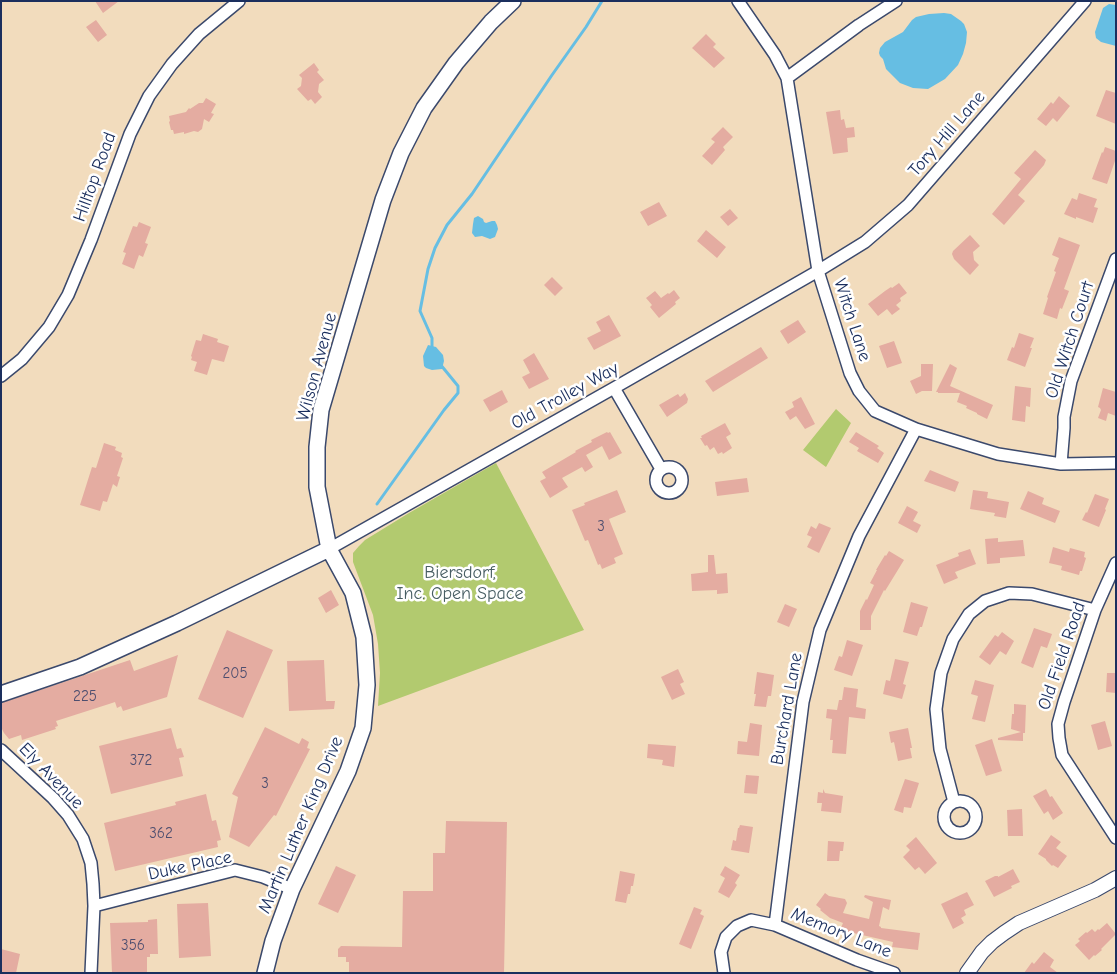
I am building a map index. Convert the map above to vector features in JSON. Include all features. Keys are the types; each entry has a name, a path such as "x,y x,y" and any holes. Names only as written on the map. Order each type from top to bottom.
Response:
{"main road":[{"name":"Wilson Avenue","path":"329,549 317,487 317,447 321,410 383,200 401,153 424,108 456,63 513,1"},
{"path":"1,694 80,667 177,623 329,549"},
{"name":"Martin Luther King Drive","path":"265,973 273,941 292,889 348,771 363,728 367,685 364,637 353,594 329,549"}],"street":[{"name":"Hilltop Road","path":"1,376 22,359 49,327 68,295 91,240 130,134 149,96 172,64 199,34 239,1"},
{"name":"Witch Lane","path":"738,1 775,55 787,78 818,271 850,373 859,391 875,411 916,429 998,454 1061,464 1116,463"},
{"path":"787,78 858,25 896,1"},
{"name":"Tory Hill Lane","path":"818,271 865,242 908,205 1085,1"},
{"name":"Old Witch Court","path":"1061,464 1064,417 1071,381 1116,259"},
{"name":"Old Trolley Way","path":"329,549 818,271"},
{"path":"614,388 661,469"},
{"name":"Burchard Lane","path":"775,925 803,702 820,630 859,536 916,429"},
{"name":"Old Field Road","path":"1116,563 1095,610 1058,724 1058,738 1062,755 1116,838"},
{"path":"954,802 940,749 936,709 941,673 952,639 969,614 985,601 1009,593 1032,594 1095,610"},
{"name":"Ely Avenue","path":"1,750 53,798 68,815 83,839 91,863 94,906 90,973"},
{"name":"Duke Place","path":"94,906 235,870 263,876 292,889"},
{"path":"967,973 982,952 992,942 1019,923 1095,890 1116,878"},
{"path":"724,973 721,952 726,937 737,926 751,920 775,925"},
{"name":"Memory Lane","path":"775,925 857,960 894,973"}],"green space":[{"path":"836,409 851,423 826,467 803,450"},
{"name":"Biersdorf, Inc. Open Space","path":"496,463 584,630 378,706 380,673 378,644 373,615 353,562 353,553 365,540"}],"water":[{"path":"1109,4 1116,5 1116,46 1101,42 1096,38 1095,32 1103,8"},
{"path":"944,13 951,14 961,21 967,32 963,54 958,65 945,79 928,89 913,88 900,83 886,69 879,53 880,48 885,42 903,32 916,17"},
{"path":"478,216 486,223 495,221 498,229 495,237 490,239 482,236 475,237 472,233 473,224 474,218"},
{"path":"428,345 436,347 443,355 442,369 432,370 424,366 423,356"}],"building":[{"path":"95,1 119,1 103,13"},
{"path":"96,20 107,35 98,42 86,27"},
{"path":"706,34 716,44 713,47 725,58 714,68 692,48"},
{"path":"314,63 319,70 317,72 324,80 319,84 318,92 322,97 315,104 311,99 308,101 297,89 301,86 302,78 299,75"},
{"path":"1106,90 1116,93 1116,124 1096,116"},
{"path":"1059,96 1070,106 1057,122 1053,118 1046,126 1037,119 1051,102 1053,104"},
{"path":"206,98 216,104 211,113 214,114 209,122 204,119 202,129 198,132 174,134 173,130 171,130 169,116 186,112 189,108 203,103"},
{"path":"840,110 841,120 844,119 846,128 854,127 855,137 847,138 848,152 833,154 826,112"},
{"path":"723,127 733,137 723,147 725,150 712,165 702,156 715,142 711,139"},
{"path":"1105,147 1116,151 1116,158 1107,184 1092,179"},
{"path":"1035,150 1046,160 1044,165 1018,195 1025,201 1004,225 992,214 1021,179 1014,173"},
{"path":"1079,193 1097,199 1094,207 1098,208 1093,223 1064,214 1072,198 1077,200"},
{"path":"659,202 667,216 648,226 640,212"},
{"path":"730,209 738,218 728,226 720,217"},
{"path":"139,222 151,227 145,243 148,244 143,257 139,255 134,269 122,264 126,253 123,252 133,226 137,227"},
{"path":"706,230 726,247 717,258 697,241"},
{"path":"970,235 980,246 973,252 974,260 979,265 970,275 954,259 952,254"},
{"path":"1059,237 1080,245 1064,289 1069,291 1062,309 1060,308 1057,319 1043,314 1059,258 1052,255"},
{"path":"552,277 563,288 555,296 544,285"},
{"path":"899,283 907,293 900,298 901,301 896,305 900,309 892,315 887,309 878,316 868,304"},
{"path":"674,290 680,298 675,302 676,304 659,318 650,307 652,305 646,298 655,291 661,298"},
{"path":"609,315 621,336 594,350 587,338 601,331 596,322"},
{"path":"798,320 806,332 788,344 780,331"},
{"path":"1019,333 1034,338 1025,367 1007,360 1012,347 1014,348"},
{"path":"203,334 218,339 217,342 229,346 224,362 212,359 207,375 194,371 197,362 191,360 196,340 201,341"},
{"path":"894,341 902,363 887,368 879,346"},
{"path":"761,347 768,358 713,392 705,381"},
{"path":"534,353 549,379 529,389 522,377 530,373 523,360"},
{"path":"921,364 933,364 932,391 922,391 916,394 910,381 921,376"},
{"path":"950,364 957,368 950,386 993,405 987,419 957,402 960,393 936,392"},
{"path":"1015,386 1031,388 1030,407 1026,406 1025,422 1012,420"},
{"path":"1103,388 1116,392 1116,416 1108,413 1106,421 1098,418 1101,410 1098,407"},
{"path":"502,390 508,402 490,412 483,400"},
{"path":"685,393 688,399 687,403 667,417 659,405 678,394 680,397"},
{"path":"801,397 815,424 805,429 796,416 790,420 785,412 794,407 792,402"},
{"path":"725,423 731,434 726,437 732,448 723,454 722,452 718,454 714,447 710,450 707,445 705,446 700,438"},
{"path":"610,432 622,453 609,460 602,446 586,455 593,467 585,472 582,467 562,478 568,487 550,498 540,481 546,478 542,472 592,442 591,440"},
{"path":"856,432 879,446 877,448 884,453 878,463 857,451 859,448 849,442"},
{"path":"104,443 116,447 115,450 122,453 121,457 123,458 117,476 120,477 117,487 113,484 107,502 103,501 100,511 80,505 92,467 96,468"},
{"path":"930,470 959,482 955,492 924,481"},
{"path":"747,478 749,492 717,496 715,482"},
{"path":"617,490 626,512 609,519 623,554 614,558 616,563 602,569 600,564 598,565 588,540 585,541 572,510 585,505 584,503"},
{"path":"973,490 988,492 987,498 1009,502 1006,518 994,516 995,513 970,509"},
{"path":"1028,491 1044,498 1042,504 1060,511 1055,523 1020,509"},
{"path":"1095,494 1109,499 1099,527 1082,520"},
{"path":"907,506 918,512 913,521 921,525 917,533 898,523"},
{"path":"819,523 831,528 819,553 807,547 812,537 807,535 811,526 816,529"},
{"path":"998,538 998,542 1023,540 1025,556 1000,558 1000,563 987,564 985,539"},
{"path":"1053,547 1069,552 1070,548 1085,552 1084,557 1086,558 1079,575 1061,570 1062,566 1049,563"},
{"path":"970,549 976,564 955,572 958,578 944,584 936,565 959,556 958,553"},
{"path":"889,551 904,560 884,590 871,616 871,630 860,630 860,611 874,585 870,583"},
{"path":"708,555 714,555 716,574 727,573 728,593 717,594 717,590 692,591 691,574 708,572"},
{"path":"331,590 339,605 326,613 318,598"},
{"path":"911,602 928,607 917,636 903,632"},
{"path":"785,604 797,609 789,627 777,622"},
{"path":"1034,628 1052,634 1047,648 1041,646 1033,668 1021,663"},
{"path":"227,630 273,650 243,718 198,699"},
{"path":"1002,632 1014,641 1006,655 1000,651 990,665 979,657 995,635 998,637"},
{"path":"847,640 863,645 852,676 834,670 839,656 842,657"},
{"path":"178,655 167,697 123,711 121,706 117,708 115,702 56,721 58,726 55,727 56,729 22,740 21,735 9,739 1,727 1,703 130,660 134,671"},
{"path":"895,659 909,662 903,684 906,685 902,699 883,694 886,680 890,681"},
{"path":"324,660 326,701 335,701 334,709 289,711 287,661"},
{"path":"678,669 684,682 680,684 685,694 672,700 661,677"},
{"path":"757,672 774,675 771,696 768,696 766,707 754,706"},
{"path":"1107,673 1116,673 1116,693 1106,692"},
{"path":"975,680 994,685 985,722 972,719 978,696 971,694"},
{"path":"844,687 858,689 856,707 866,709 865,719 849,717 846,754 832,753 833,740 830,740 832,719 826,718 827,709 837,710 839,700 842,700"},
{"path":"1014,704 1026,705 1023,741 998,740 998,738 1021,732 1011,729"},
{"path":"1105,721 1112,746 1098,750 1091,725"},
{"path":"750,723 762,725 759,756 737,754 738,741 747,742"},
{"path":"265,727 299,744 302,738 309,742 307,748 310,749 276,816 274,815 249,847 229,837 238,797 232,794"},
{"path":"171,728 177,749 181,748 184,757 179,758 183,776 111,794 99,746"},
{"path":"908,728 912,758 898,761 894,742 891,743 889,732"},
{"path":"992,739 1002,771 986,776 975,745"},
{"path":"648,744 676,746 674,767 662,765 663,760 647,758"},
{"path":"746,775 759,776 757,794 744,793"},
{"path":"905,779 919,783 911,808 904,807 903,813 894,810"},
{"path":"823,789 825,793 843,796 841,813 821,811 822,803 817,803 818,792 823,793"},
{"path":"1046,789 1063,813 1053,820 1048,811 1044,814 1033,796"},
{"path":"206,794 212,821 216,820 221,840 217,841 218,847 115,871 104,823 176,805 175,802"},
{"path":"1022,809 1023,836 1008,836 1007,810"},
{"path":"446,821 507,822 504,973 349,973 349,962 346,962 346,957 338,957 338,949 341,946 402,947 403,891 433,891 433,853 445,853"},
{"path":"740,825 753,827 749,853 731,850 733,840 736,841"},
{"path":"1051,835 1061,842 1056,848 1067,856 1058,868 1052,866 1038,854"},
{"path":"916,837 937,863 925,874 919,867 915,870 903,857 910,850 906,846"},
{"path":"828,841 844,842 843,851 840,851 839,861 827,861"},
{"path":"336,866 356,875 338,913 318,904"},
{"path":"725,866 740,875 735,883 737,885 729,898 718,892 725,878 720,875"},
{"path":"1013,869 1020,882 994,897 985,881"},
{"path":"620,871 635,874 633,886 631,886 626,903 615,901"},
{"path":"967,892 974,905 964,910 966,915 961,918 964,923 953,929 941,904"},
{"path":"825,893 829,896 845,899 847,903 843,913 869,919 873,902 864,897 865,895 891,900 889,910 883,907 879,926 881,928 920,933 918,950 892,947 893,942 840,930 843,923 830,918 816,905"},
{"path":"208,903 211,956 179,958 177,904"},
{"path":"694,907 702,910 700,914 704,916 691,949 679,944"},
{"path":"157,919 158,954 150,954 150,957 147,957 147,973 112,973 110,923 148,922 148,920"},
{"path":"1107,923 1116,934 1102,950 1089,960 1075,945 1080,941 1078,939 1086,932 1092,929 1095,932"},
{"path":"1,949 20,954 16,973 1,973"},
{"path":"1044,952 1054,960 1050,967 1058,973 1024,973 1032,962 1034,964"}],"waterway":[{"path":"432,348 432,338 420,311 428,269 435,248 447,225 472,194 602,1"},
{"path":"377,504 458,393 458,386 440,364"}]}
